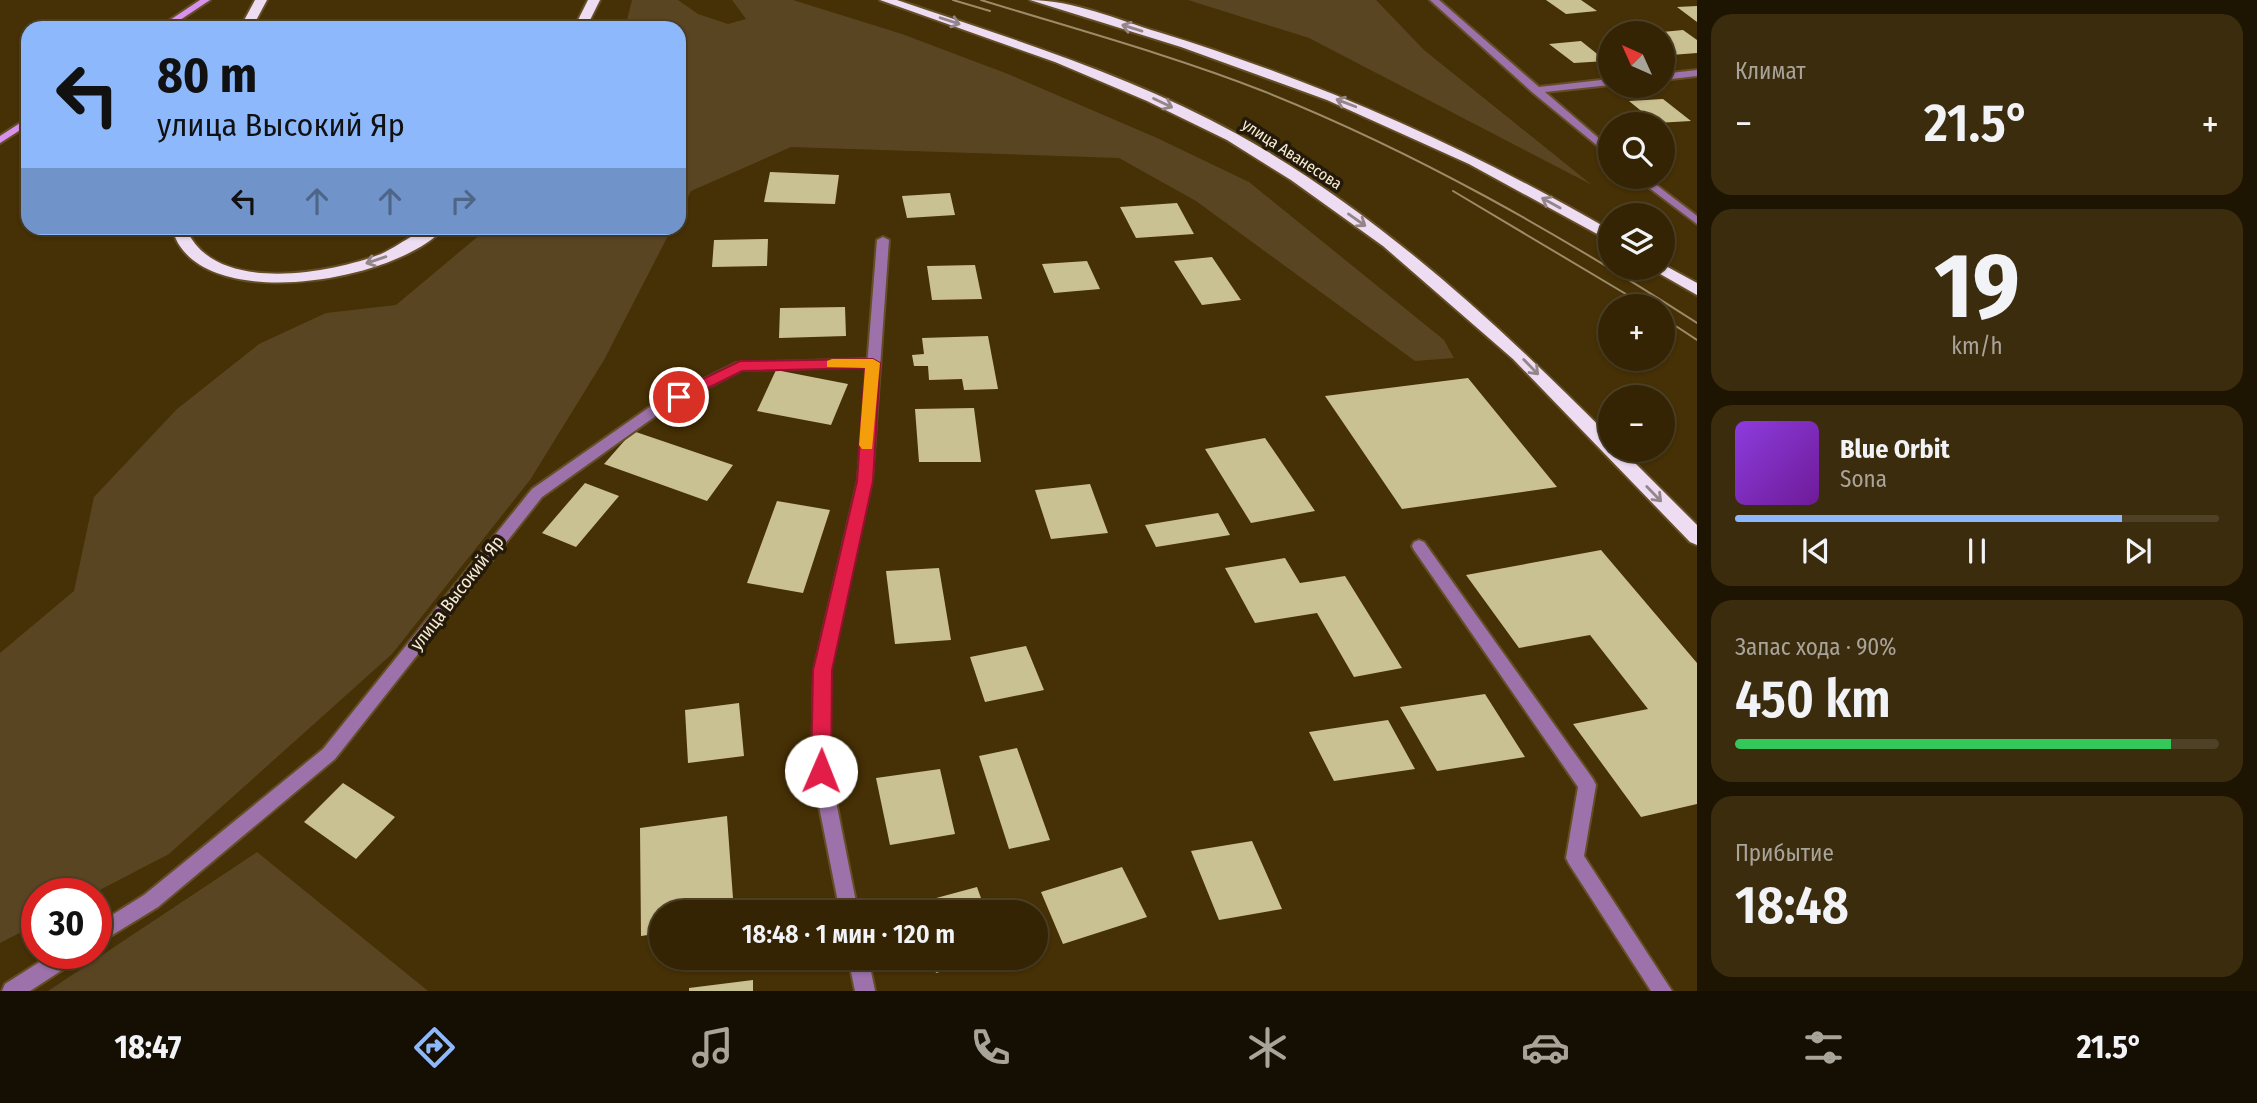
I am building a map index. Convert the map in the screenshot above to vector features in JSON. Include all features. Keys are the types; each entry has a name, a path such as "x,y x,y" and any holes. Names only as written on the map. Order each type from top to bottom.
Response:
{"highway":[{"path":"250,21 261,0"},
{"path":"584,21 594,0"},
{"name":"улица Аванесова","path":"886,0 1059,59 1152,98 1232,137 1296,177 1388,243 1519,355 1598,436"},
{"path":"1037,0 1242,64 1370,113 1488,168 1598,229"},
{"path":"181,235 198,258 238,275 289,279 342,271 386,258 424,235"},
{"path":"1675,277 1697,290"},
{"name":"улица Аванесова","path":"1624,462 1697,537"}],"main road":[{"path":"163,21 185,0"},
{"path":"173,21 206,0"},
{"path":"0,139 21,126"}],"street":[{"path":"1434,0 1598,143"},
{"path":"1675,76 1697,73"},
{"path":"1535,90 1598,83"},
{"path":"1656,189 1697,221"},
{"path":"847,900 821,771 822,670 865,481 883,240"},
{"name":"улица Высокий Яр","path":"112,926 151,901 329,754 537,492 659,407 740,366 873,363"},
{"path":"1419,546 1587,785 1575,858 1662,991"},
{"path":"12,991 46,969"},
{"path":"861,970 865,991"}],"shaded area":[{"path":"632,0 678,0 698,14 728,24 746,19 732,0 793,0 902,34 1008,74 1157,138 1249,182 1444,340 1454,358 1415,361 1196,201 1119,158 791,147 691,191 686,201 686,21 627,21"},
{"path":"1188,0 1376,0 1424,50 1592,185 1309,38"},
{"path":"480,235 668,235 604,360 530,480 392,654 169,854 112,884 112,878 21,878 21,932 0,943 0,653 74,591 94,497 177,409 259,344 326,313 396,305"},
{"path":"257,852 428,991 48,991 81,969 112,969 112,948"}],"building":[{"path":"1546,0 1581,0 1597,11 1566,14"},
{"path":"1697,6 1697,22 1677,7"},
{"path":"1683,30 1697,40 1697,53 1675,55 1675,31"},
{"path":"1581,41 1598,55 1598,62 1574,63 1549,44"},
{"path":"1663,99 1691,121 1675,122 1675,112 1642,112 1629,101"},
{"path":"770,172 839,175 835,204 764,202"},
{"path":"950,193 955,215 907,218 902,196"},
{"path":"1177,203 1194,234 1136,238 1120,207"},
{"path":"768,239 767,266 712,267 714,240"},
{"path":"1212,257 1241,300 1202,305 1174,261"},
{"path":"1087,261 1100,289 1054,293 1042,264"},
{"path":"975,265 982,299 932,300 927,266"},
{"path":"845,307 846,336 779,338 780,308"},
{"path":"988,336 998,389 964,390 962,379 929,380 928,366 914,366 912,355 924,354 922,338"},
{"path":"776,370 848,384 831,425 757,411"},
{"path":"1468,378 1557,487 1402,509 1325,396"},
{"path":"974,408 981,462 919,462 915,409"},
{"path":"633,431 733,465 707,501 604,464"},
{"path":"1265,438 1315,511 1251,523 1205,449"},
{"path":"585,483 619,496 576,547 542,533"},
{"path":"1090,484 1108,533 1051,539 1035,490"},
{"path":"777,501 830,510 803,593 747,583"},
{"path":"1218,513 1230,535 1156,547 1145,525"},
{"path":"1601,550 1697,663 1697,804 1641,817 1573,724 1648,709 1590,635 1519,648 1466,575"},
{"path":"1285,558 1300,583 1345,576 1402,668 1354,677 1317,613 1255,623 1225,568"},
{"path":"939,568 951,640 895,644 886,571"},
{"path":"1026,646 1044,690 985,702 970,657"},
{"path":"1485,694 1525,757 1437,771 1400,707"},
{"path":"739,703 744,756 688,763 685,710"},
{"path":"1388,720 1415,769 1334,781 1309,732"},
{"path":"1017,748 1050,840 1009,849 979,756"},
{"path":"940,769 955,834 890,845 876,778"},
{"path":"343,783 395,817 356,859 304,822"},
{"path":"727,816 733,900 649,900 649,935 641,936 640,828"},
{"path":"1252,841 1282,909 1219,920 1191,851"},
{"path":"1122,867 1147,917 1063,944 1048,909 1048,900 1044,900 1041,892"},
{"path":"977,887 982,900 929,900"},
{"path":"753,980 753,991 689,991 689,988"}],"tram line":[{"path":"953,0 990,11"},
{"path":"981,0 1193,66 1263,91 1376,140 1486,196 1697,323"},
{"path":"1453,191 1626,294"},
{"path":"1675,326 1697,340"}],"slow traffic":[{"path":"832,364 873,363 867,445"}],"route":[{"path":"679,397 740,366 873,363 865,481 822,670 821,771"}]}
